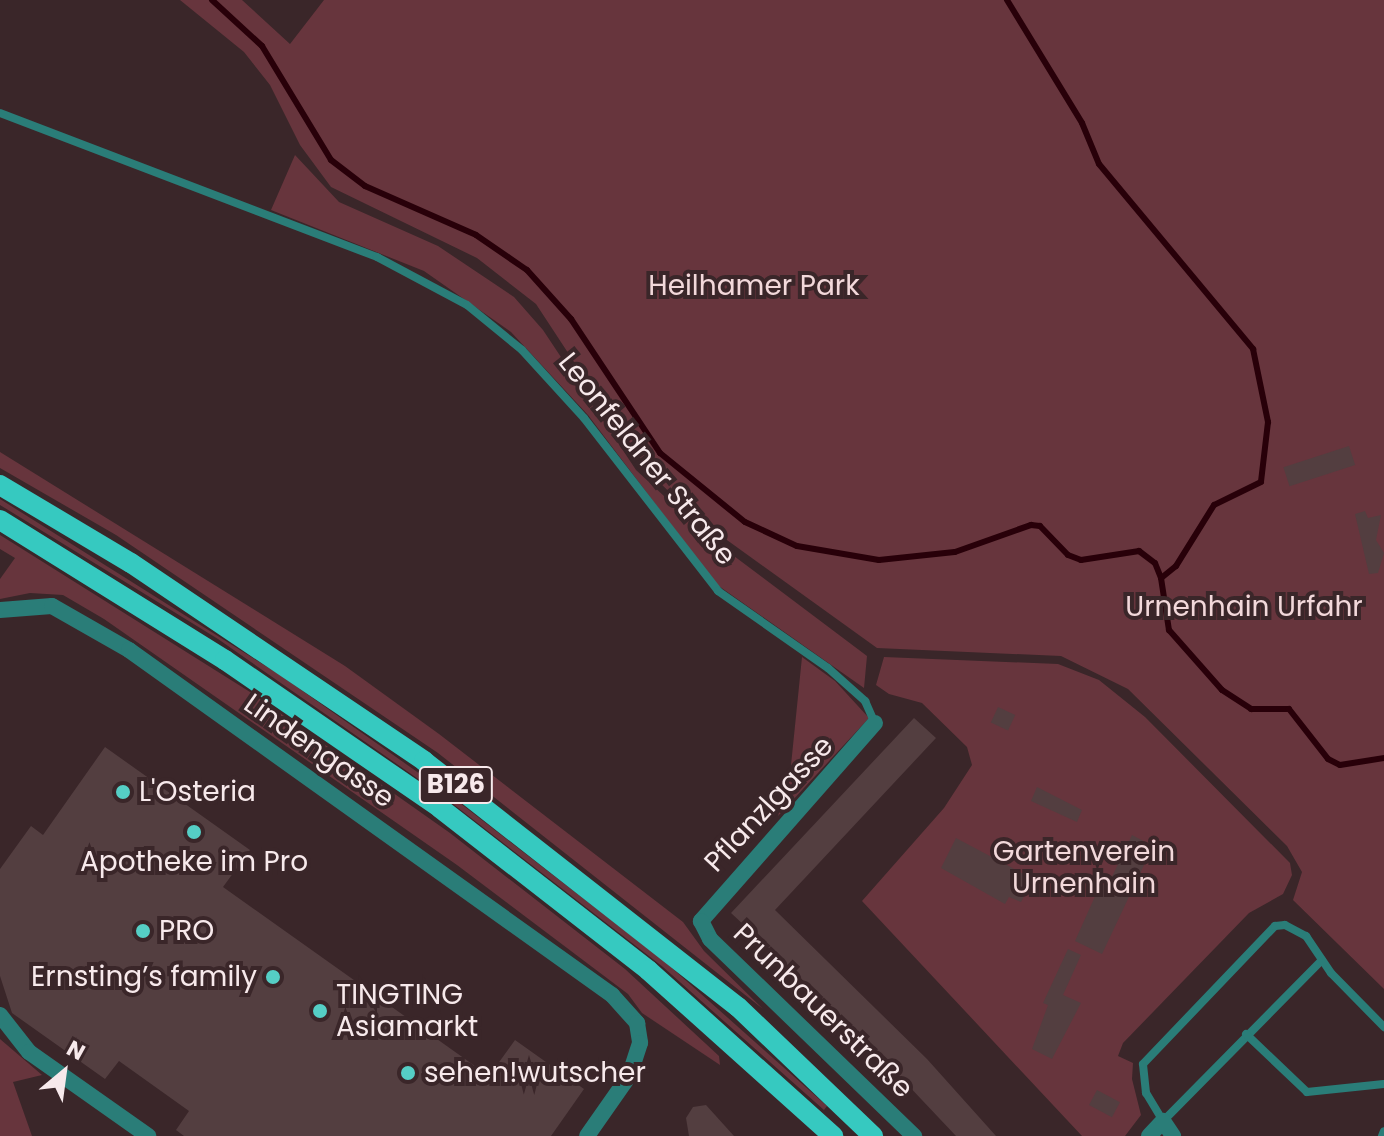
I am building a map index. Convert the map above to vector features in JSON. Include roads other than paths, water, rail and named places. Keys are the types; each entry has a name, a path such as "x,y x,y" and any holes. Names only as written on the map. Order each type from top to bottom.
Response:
{"main road":[{"name":"B126","path":"0,485 170,588 424,761 738,1007 873,1136"},
{"name":"B126","path":"0,520 225,660 440,808 659,979 833,1136"}],"street":[{"name":"Lindengasse","path":"0,610 52,606 129,650 612,995 637,1023 640,1043 629,1076 587,1136"},
{"name":"Pflanzlgasse","path":"701,921 875,723"},
{"name":"Prunbauerstraße","path":"701,921 710,939 914,1136"},
{"path":"0,1015 29,1052 148,1136"},
{"path":"1149,1136 1163,1121 1173,1136"}],"lane":[{"name":"Leonfeldner Straße","path":"0,113 377,257 467,305 522,350 575,408 718,591 828,668 865,701 875,723"},
{"path":"1322,960 1163,1121 1146,1093 1143,1064 1267,932 1285,925 1294,928 1384,1027"},
{"path":"1246,1034 1307,1092 1384,1084"}],"waterway":[{"path":"212,0 262,46 331,160 365,186 476,235 527,270 571,319 660,453 745,522 797,546 879,560 955,552 1031,525 1040,526 1068,555 1081,560 1139,551 1155,563 1161,578 1169,630 1222,690 1251,709 1289,709 1328,759 1340,765 1384,758"},
{"path":"1007,0 1082,123 1099,164 1253,349 1268,422 1261,482 1214,505 1176,566 1161,578"}],"place":[{"name":"L'Osteria","path":"123,792"},
{"name":"Apotheke im Pro","path":"194,832"},
{"name":"PRO","path":"143,931"},
{"name":"Ernsting’s family","path":"273,977"},
{"name":"TINGTING Asiamarkt","path":"320,1011"},
{"name":"sehen!wutscher","path":"408,1073"}],"park label":[{"name":"Heilhamer Park","path":"754,286"},
{"name":"Urnenhain Urfahr","path":"1244,607"},
{"name":"Gartenverein Urnenhain","path":"1084,868"}]}
